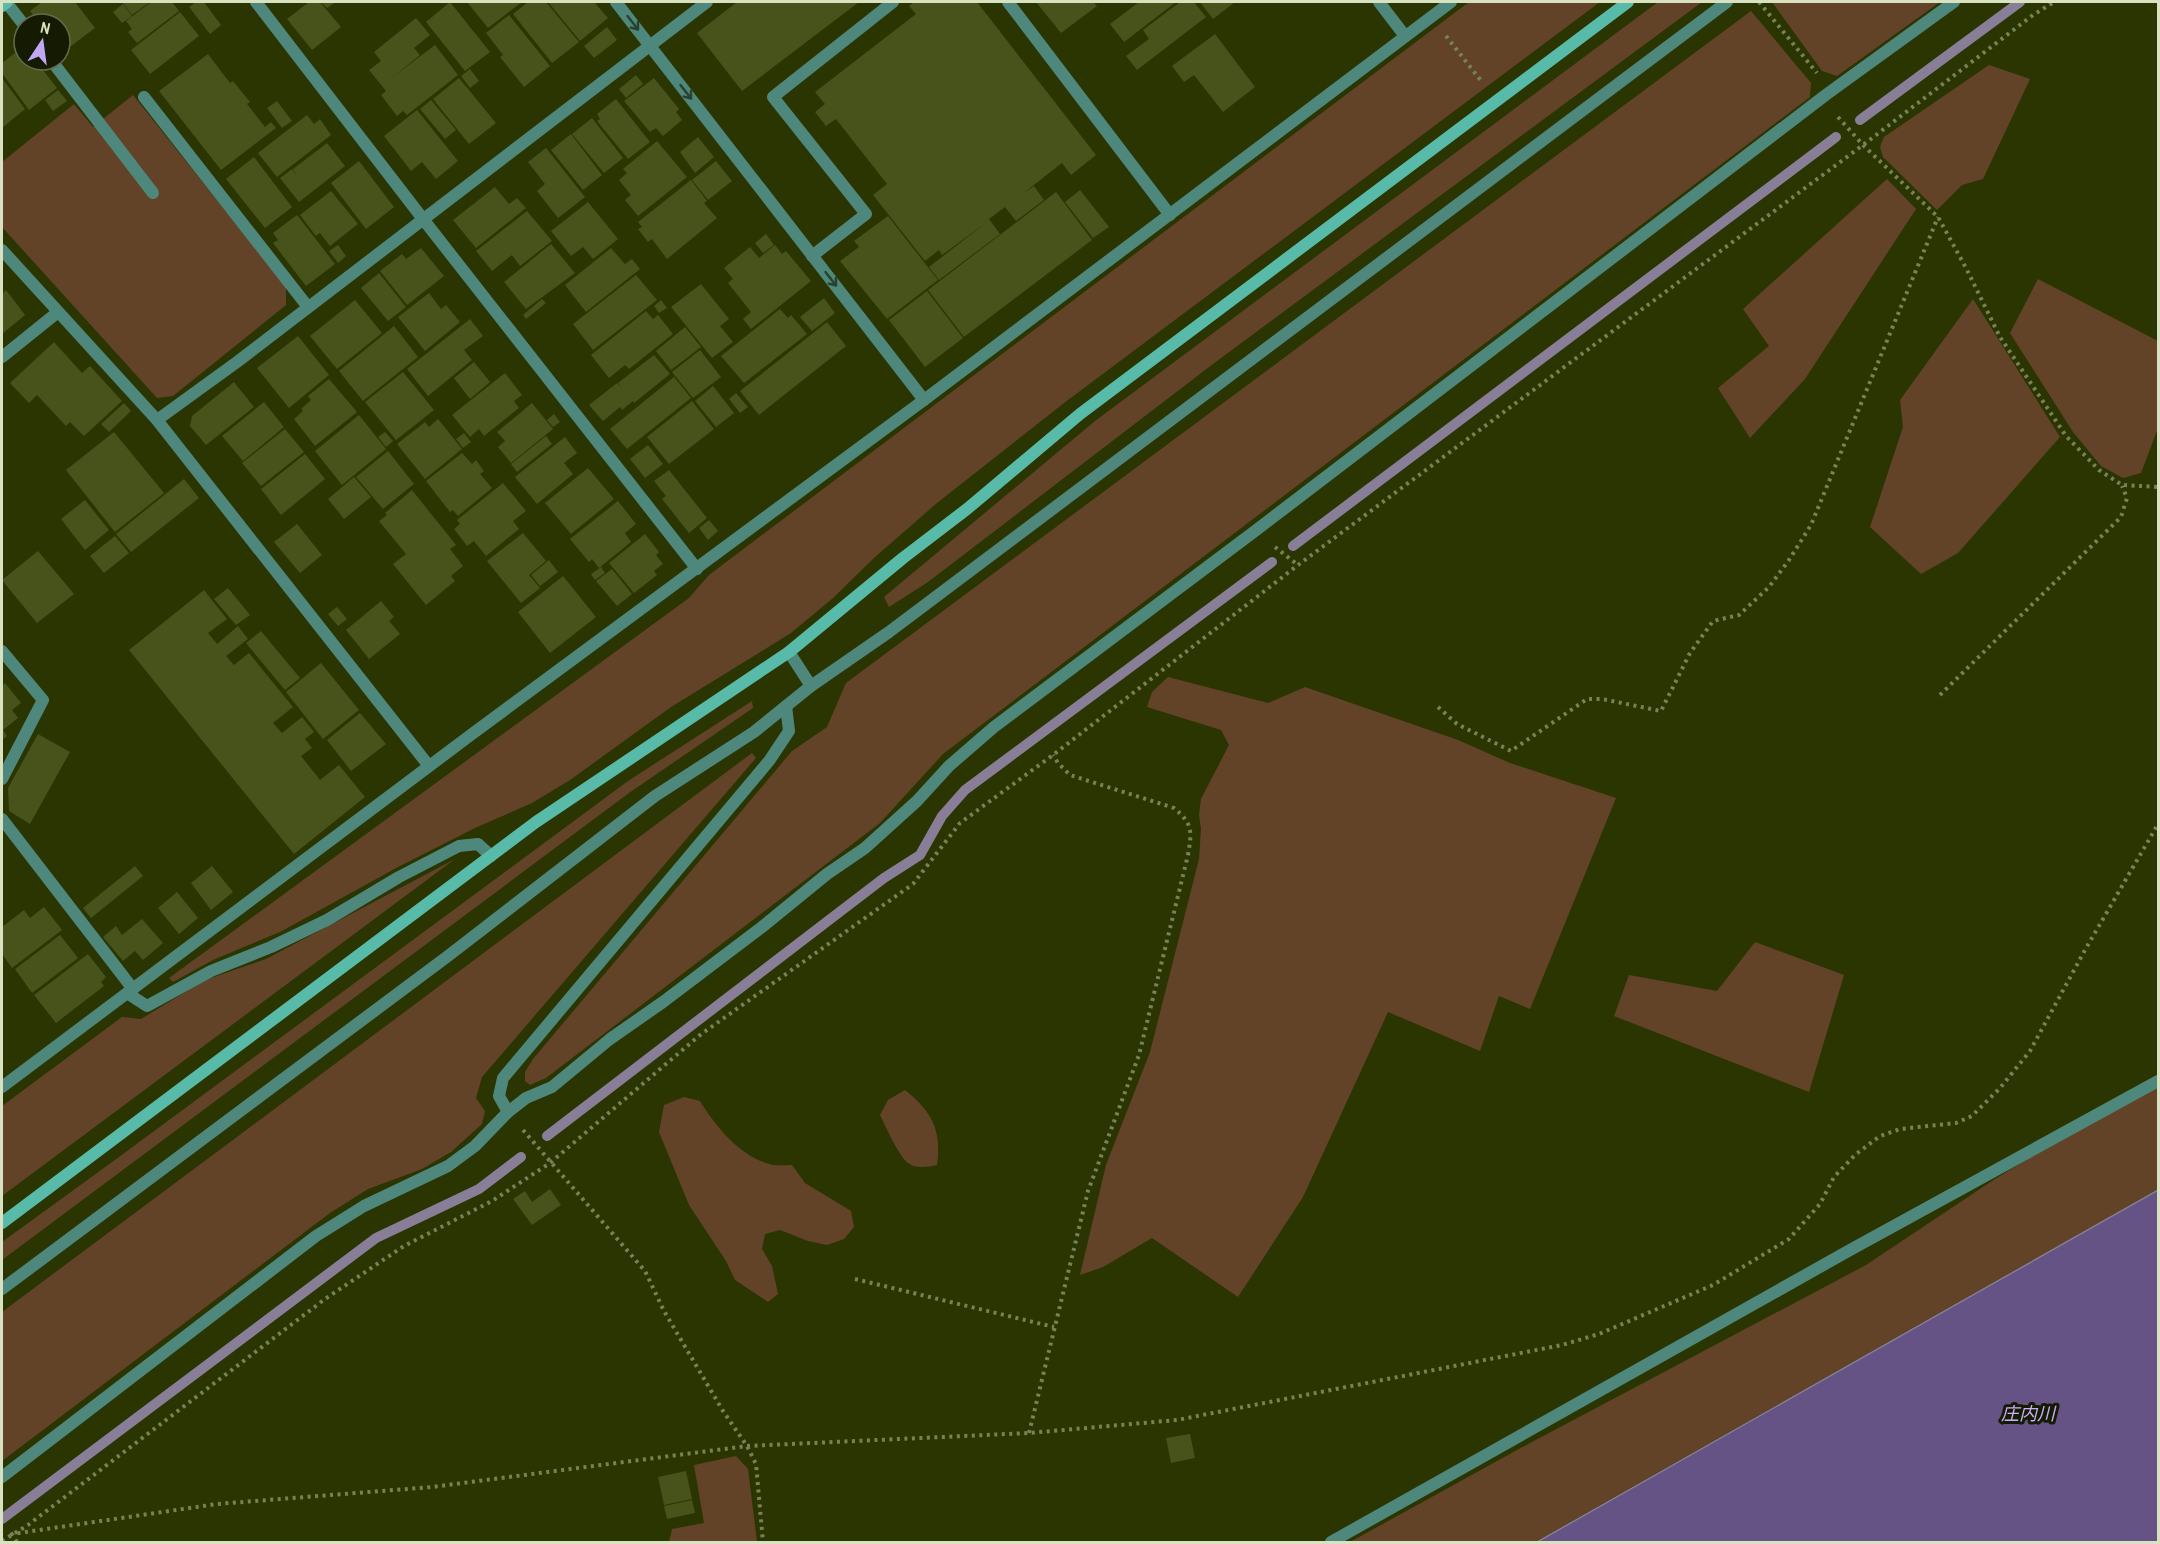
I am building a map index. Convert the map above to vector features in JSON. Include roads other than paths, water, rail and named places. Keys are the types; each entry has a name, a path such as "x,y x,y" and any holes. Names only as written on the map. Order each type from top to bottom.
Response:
{"street":[{"path":"2,6 7,2"},
{"path":"256,2 697,568"},
{"path":"616,2 924,400"},
{"path":"157,420 707,2"},
{"path":"813,256 866,214 773,97 893,2"},
{"path":"1008,2 1170,215"},
{"path":"1379,2 1405,36"},
{"path":"2,1087 429,766 924,400 1451,2"},
{"path":"2,1223 536,822 789,652 903,558 967,509 1080,414 1628,2"},
{"path":"2,1289 448,956 655,796 754,732 811,686 889,632 1727,2"},
{"path":"2,1477 316,1236 364,1206 448,1166 475,1146 508,1112 526,1098 552,1087 610,1039 663,1002 827,874 865,848 994,727 1827,95 1954,2"},
{"path":"60,72 153,193"},
{"path":"144,97 308,307"},
{"path":"2,250 157,420 429,766"},
{"path":"2,357 58,312"},
{"path":"2,651 43,700 2,779"},
{"path":"789,652 811,686"},
{"path":"508,1112 499,1096 503,1078 769,761 789,731 786,706"},
{"path":"2,819 130,991 147,1006 211,971 271,947 327,920 459,846 478,844 491,856"},
{"path":"1331,1542 1860,1244 2158,1081"}],"water":[{"name":"庄内川","path":"2158,1190 2158,1542 1537,1542"}],"waterway":[{"path":"1860,120 2020,2"},
{"path":"1293,546 1836,137"},
{"path":"547,1136 884,878 920,855 942,816 965,790 1272,562"},
{"path":"2,1519 376,1238 479,1189 521,1157"}]}
